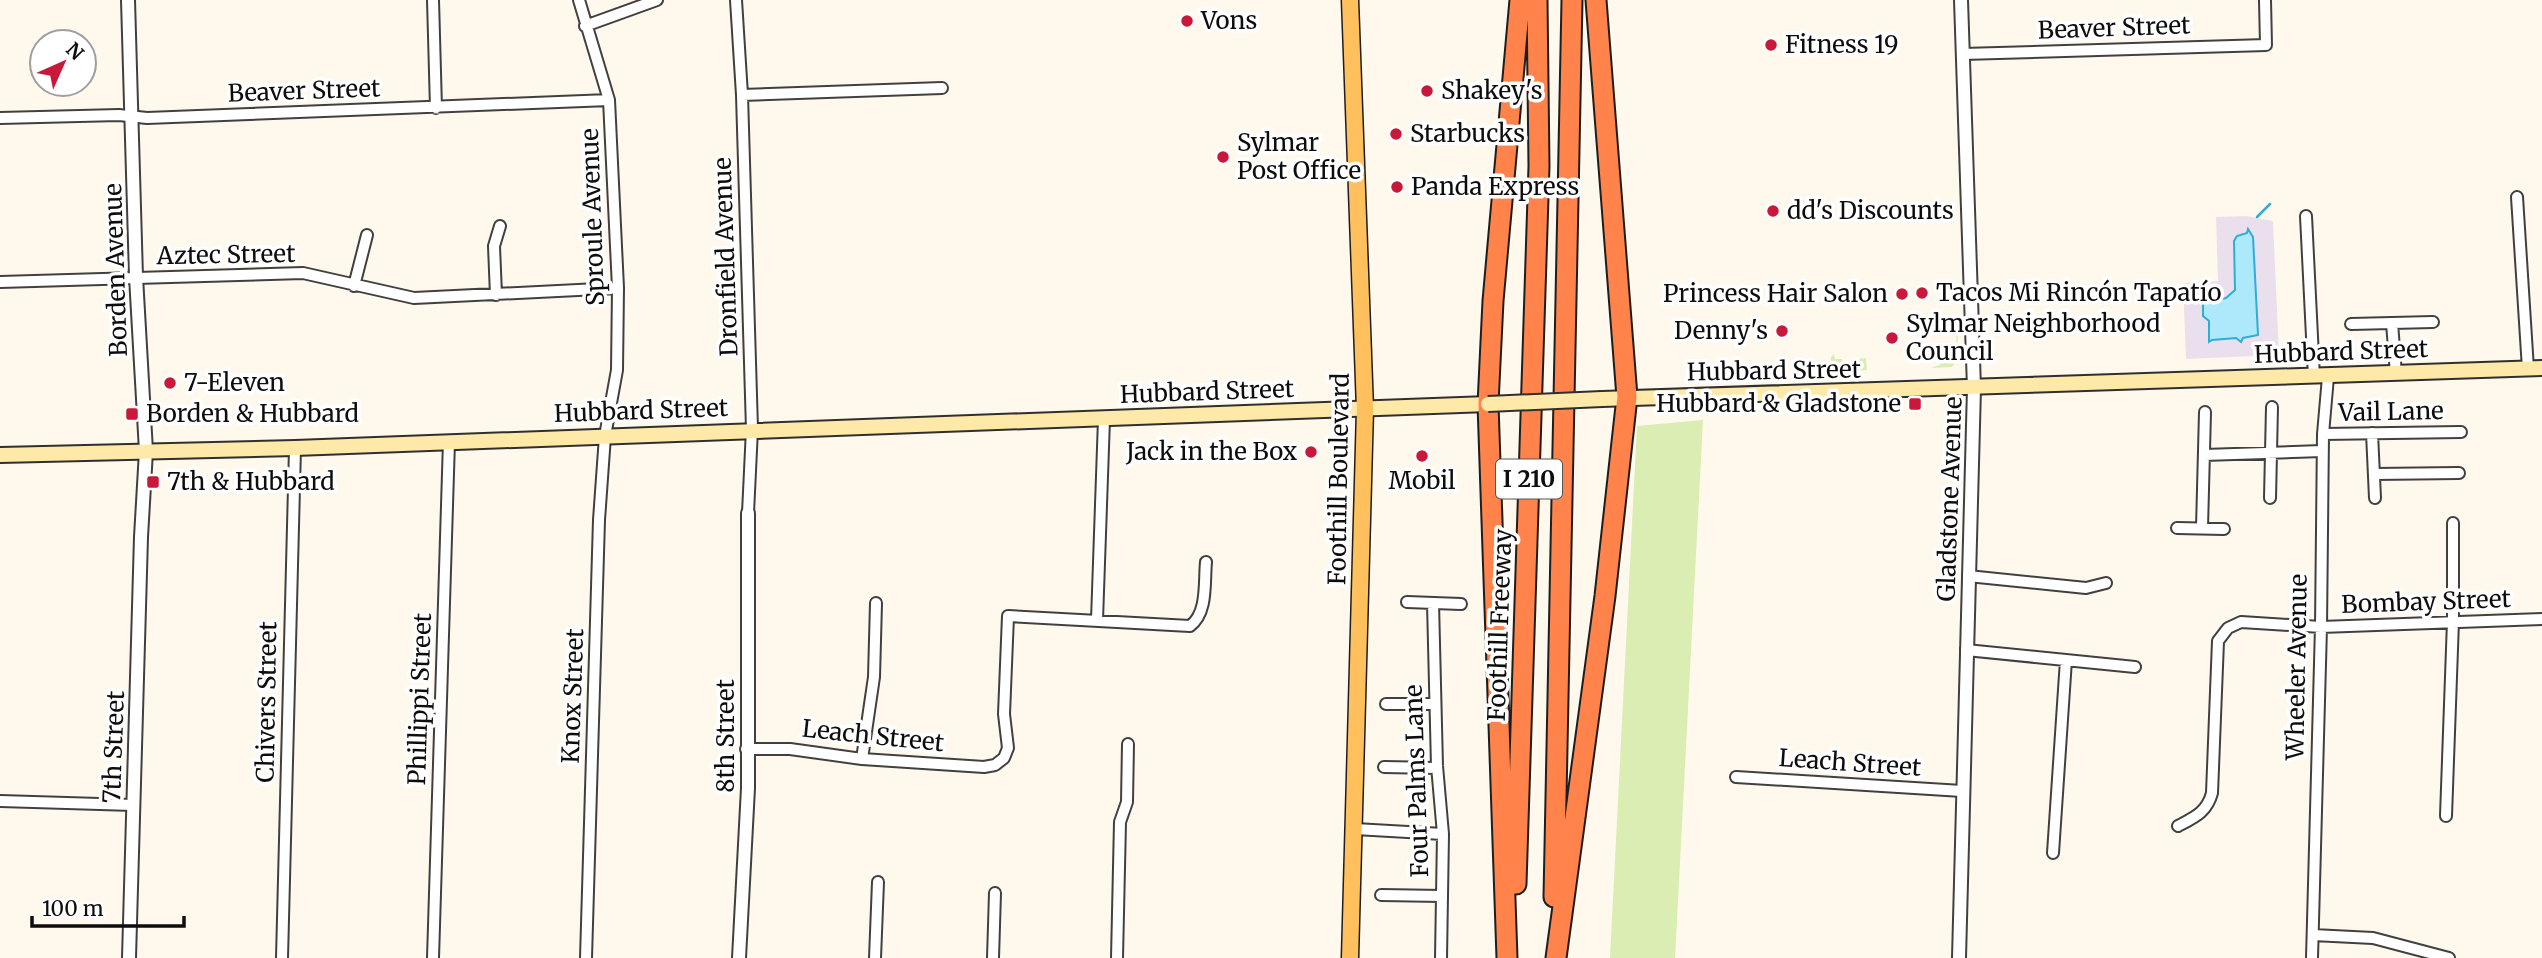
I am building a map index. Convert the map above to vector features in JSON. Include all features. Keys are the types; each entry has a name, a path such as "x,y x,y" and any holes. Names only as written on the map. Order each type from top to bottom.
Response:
{"highway":[{"path":"1507,958 1488,404 1493,301 1520,0"},
{"name":"Foothill Freeway","path":"1514,958 1539,166 1538,0"},
{"name":"I 210","path":"1555,958 1572,0"},
{"path":"1555,958 1605,596 1627,397 1596,0"}],"main road":[{"name":"Foothill Boulevard","path":"1350,0 1365,409 1350,958"},
{"name":"Hubbard Street","path":"0,455 1104,419 1627,397 2535,369"}],"street":[{"name":"Borden Avenue","path":"128,0 136,277 146,451 141,537"},
{"path":"433,0 436,108"},
{"name":"Sproule Avenue","path":"579,0 609,100 618,288 617,370 604,436"},
{"path":"585,26 657,0"},
{"name":"Dronfield Avenue","path":"736,0 742,95 752,429 748,513"},
{"name":"Gladstone Avenue","path":"1959,958 1974,388 1961,0"},
{"name":"Beaver Street","path":"1963,54 2266,45 2265,0"},
{"path":"742,95 942,88"},
{"name":"Beaver Street","path":"0,118 132,117 609,100"},
{"path":"2517,197 2535,369"},
{"name":"Wheeler Avenue","path":"2306,216 2321,377 2323,434 2312,958"},
{"path":"496,295 494,246 500,226"},
{"path":"354,286 367,235"},
{"name":"Aztec Street","path":"0,282 303,273 414,299 618,288"},
{"path":"2351,324 2433,322"},
{"path":"2392,323 2396,374"},
{"path":"2270,498 2272,407"},
{"path":"2202,528 2205,412"},
{"path":"1104,419 1097,620 1190,625 1202,612 1206,562"},
{"name":"Vail Lane","path":"2323,434 2461,432"},
{"path":"2372,433 2375,498"},
{"name":"Knox Street","path":"586,958 599,520 604,436"},
{"name":"Phillippi Street","path":"433,958 449,441"},
{"name":"Chivers Street","path":"282,958 295,447"},
{"path":"2204,455 2322,451"},
{"path":"2374,474 2459,473"},
{"name":"8th Street","path":"739,958 748,788 748,513"},
{"path":"2446,816 2453,621 2453,523"},
{"path":"2177,528 2224,529"},
{"name":"7th Street","path":"129,958 141,537"},
{"path":"1968,576 2086,588 2106,583"},
{"path":"1407,602 1461,604"},
{"path":"862,759 874,677 876,603"},
{"name":"Four Palms Lane","path":"1433,603 1437,768 1443,834 1441,958"},
{"name":"Leach Street","path":"746,749 790,749 862,759 984,767 995,765 1004,758 1008,748 1004,714 1008,616 1097,620"},
{"name":"Bombay Street","path":"2179,826 2202,814 2212,793 2218,641 2228,628 2241,622 2320,627 2542,619"},
{"path":"1966,650 2135,667"},
{"path":"2053,853 2066,660"},
{"path":"1386,704 1435,704"},
{"path":"1117,958 1120,822 1127,802 1128,744"},
{"path":"1384,767 1437,768"},
{"name":"Leach Street","path":"1736,777 1962,791"},
{"path":"0,801 133,806"},
{"path":"1355,829 1443,834"},
{"path":"875,958 878,882"},
{"path":"993,958 995,893"},
{"path":"1381,895 1442,896"},
{"path":"2313,935 2373,938 2449,958"}],"shaded area":[{"path":"2246,216 2273,221 2279,355 2186,359 2183,283 2218,281 2216,217"}],"green space":[{"path":"1954,327 1958,327 1957,362 1951,367 1931,368 1940,365 1940,360 1957,359"},
{"path":"1834,354 1835,359 1842,359 1843,366 1857,365 1858,359 1866,358 1867,370 1836,371 1831,366 1831,357"},
{"path":"1703,420 1675,958 1610,958 1637,426"}],"water":[{"path":"2248,229 2253,237 2258,335 2243,338 2241,342 2236,338 2209,342 2209,321 2203,316 2203,303 2226,298 2235,290 2234,241 2237,236 2247,233"}],"waterway":[{"path":"2257,217 2270,204"}],"place":[{"name":"Vons","path":"1187,21"},
{"name":"Fitness 19","path":"1771,45"},
{"name":"Shakey's","path":"1427,91"},
{"name":"Starbucks","path":"1396,134"},
{"name":"Sylmar Post Office","path":"1223,157"},
{"name":"Panda Express","path":"1397,187"},
{"name":"dd's Discounts","path":"1773,211"},
{"name":"Tacos Mi Rincón Tapatío","path":"1922,293"},
{"name":"Princess Hair Salon","path":"1902,294"},
{"name":"Denny's","path":"1782,331"},
{"name":"Sylmar Neighborhood Council","path":"1892,338"},
{"name":"7-Eleven","path":"170,383"},
{"name":"Hubbard & Gladstone","path":"1915,404"},
{"name":"Borden & Hubbard","path":"132,414"},
{"name":"Jack in the Box","path":"1311,452"},
{"name":"Mobil","path":"1422,456"},
{"name":"7th & Hubbard","path":"153,482"}]}
